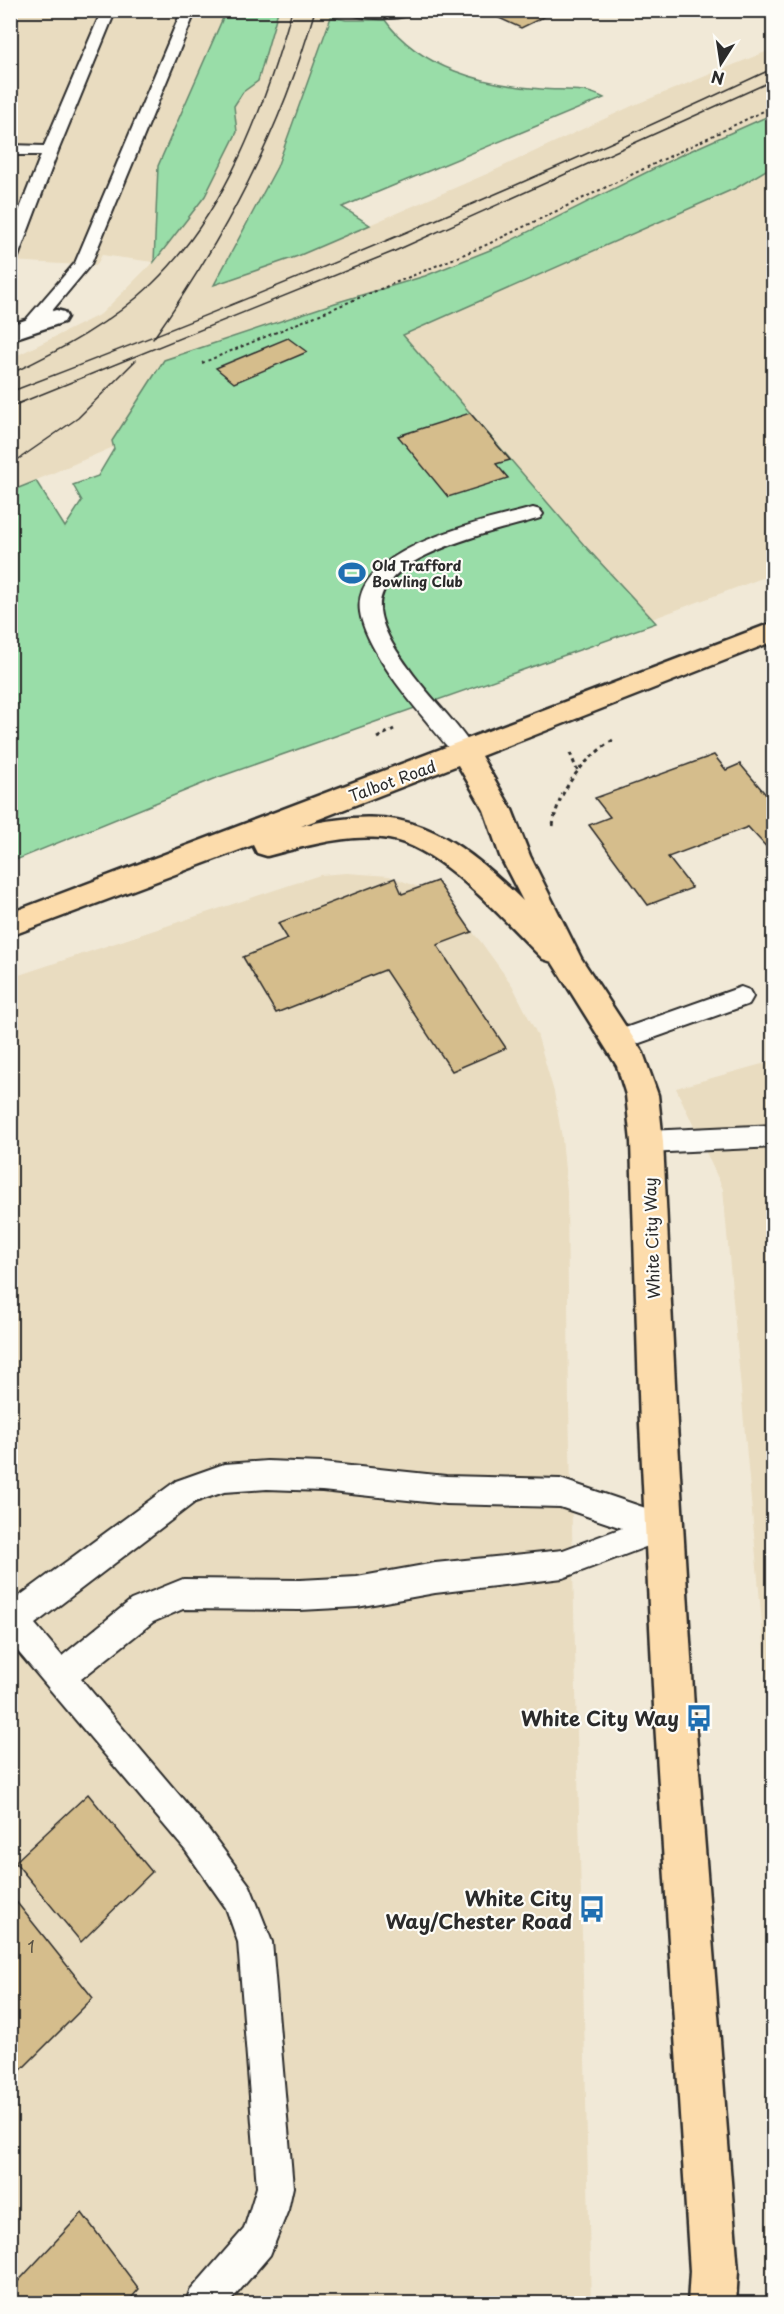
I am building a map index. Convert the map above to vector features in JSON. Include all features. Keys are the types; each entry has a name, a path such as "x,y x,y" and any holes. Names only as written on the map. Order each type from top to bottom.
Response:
{"main road":[{"name":"Talbot Road","path":"10,926 157,871 319,806 465,753 774,631"},
{"name":"White City Way","path":"465,753 498,810 515,856 569,965 620,1040 632,1062 642,1095 647,1142 662,1527 681,1835 717,2293"},
{"path":"157,871 325,831 392,828 426,840 451,856 569,965"}],"street":[{"path":"20,329 56,318"}],"lane":[{"path":"20,329 83,264 189,10"},
{"path":"352,10 372,15 412,10"},
{"path":"10,257 50,151 108,12"},
{"path":"10,150 50,151"},
{"path":"465,753 406,680 373,624 370,611 372,592 383,574 430,547 533,514"},
{"path":"620,1040 741,997"},
{"path":"647,1142 774,1136"},
{"path":"202,2304 257,2242 270,2210 275,2187 255,1942 238,1898 197,1840 12,1620 186,1491 224,1478 267,1475 322,1477 446,1490 560,1493 662,1527"},
{"path":"59,1677 142,1611 183,1594 300,1595 357,1592 435,1578 563,1564 662,1527"}],"path":[{"path":"201,363 484,246 774,106"},
{"path":"768,251 774,249"}],"shaded area":[{"path":"332,10 331,17 346,20 298,256 489,173 634,105 773,49 773,574 652,619 584,545 395,326 11,491 10,359 101,314 153,262 102,255 96,266 11,261 11,11"},
{"path":"347,873 389,876 442,896 481,942 512,985 537,1034 554,1092 562,1138 567,1191 569,1406 591,2303 11,2303 10,978 320,875"},
{"path":"773,1061 773,1746 723,1189 676,1088"}],"green space":[{"path":"226,11 278,11 258,81 243,92 234,106 237,132 205,196 154,262 158,166"},
{"path":"331,17 346,20 385,20 399,37 416,50 435,62 476,78 520,87 589,92 604,98 342,207 370,225 298,256 214,285 277,167"},
{"name":"Old Trafford Bowling Club","path":"773,114 773,166 736,188 403,335 584,545 656,623 219,777 11,862 11,491 36,481 65,527 82,501 73,485 98,476 114,449 112,441 164,360 335,303 425,276 500,246 681,155"}],"building":[{"path":"514,10 558,10 521,28 499,18"},
{"path":"288,338 307,352 234,383 216,368"},
{"path":"470,413 510,460 496,464 508,478 448,497 398,436"},
{"path":"714,755 726,770 740,764 774,804 774,855 748,827 668,857 692,888 648,905 589,825 610,817 595,798"},
{"path":"395,878 402,894 437,881 472,932 437,945 506,1048 452,1071 385,970 276,1013 243,957 288,939 278,923"},
{"path":"88,1794 152,1872 81,1942 15,1862"},
{"path":"10,1894 93,1998 10,2081"},
{"path":"82,2213 139,2289 126,2304 10,2304 10,2290"}],"tram line":[{"path":"10,374 67,345 120,311 152,284 178,256 201,225 240,156 269,83 292,10"},
{"path":"156,334 204,262 248,182 285,98 315,10"},
{"path":"156,334 395,237 680,112 774,68"},
{"path":"10,407 395,251 774,80"},
{"path":"10,392 156,334"},
{"path":"153,339 156,334"},
{"path":"10,465 78,418 136,360"}],"place":[{"name":"Old Trafford Bowling Club","path":"352,573"},
{"name":"White City Way","path":"699,1718"},
{"name":"White City Way/Chester Road","path":"592,1909"}]}
